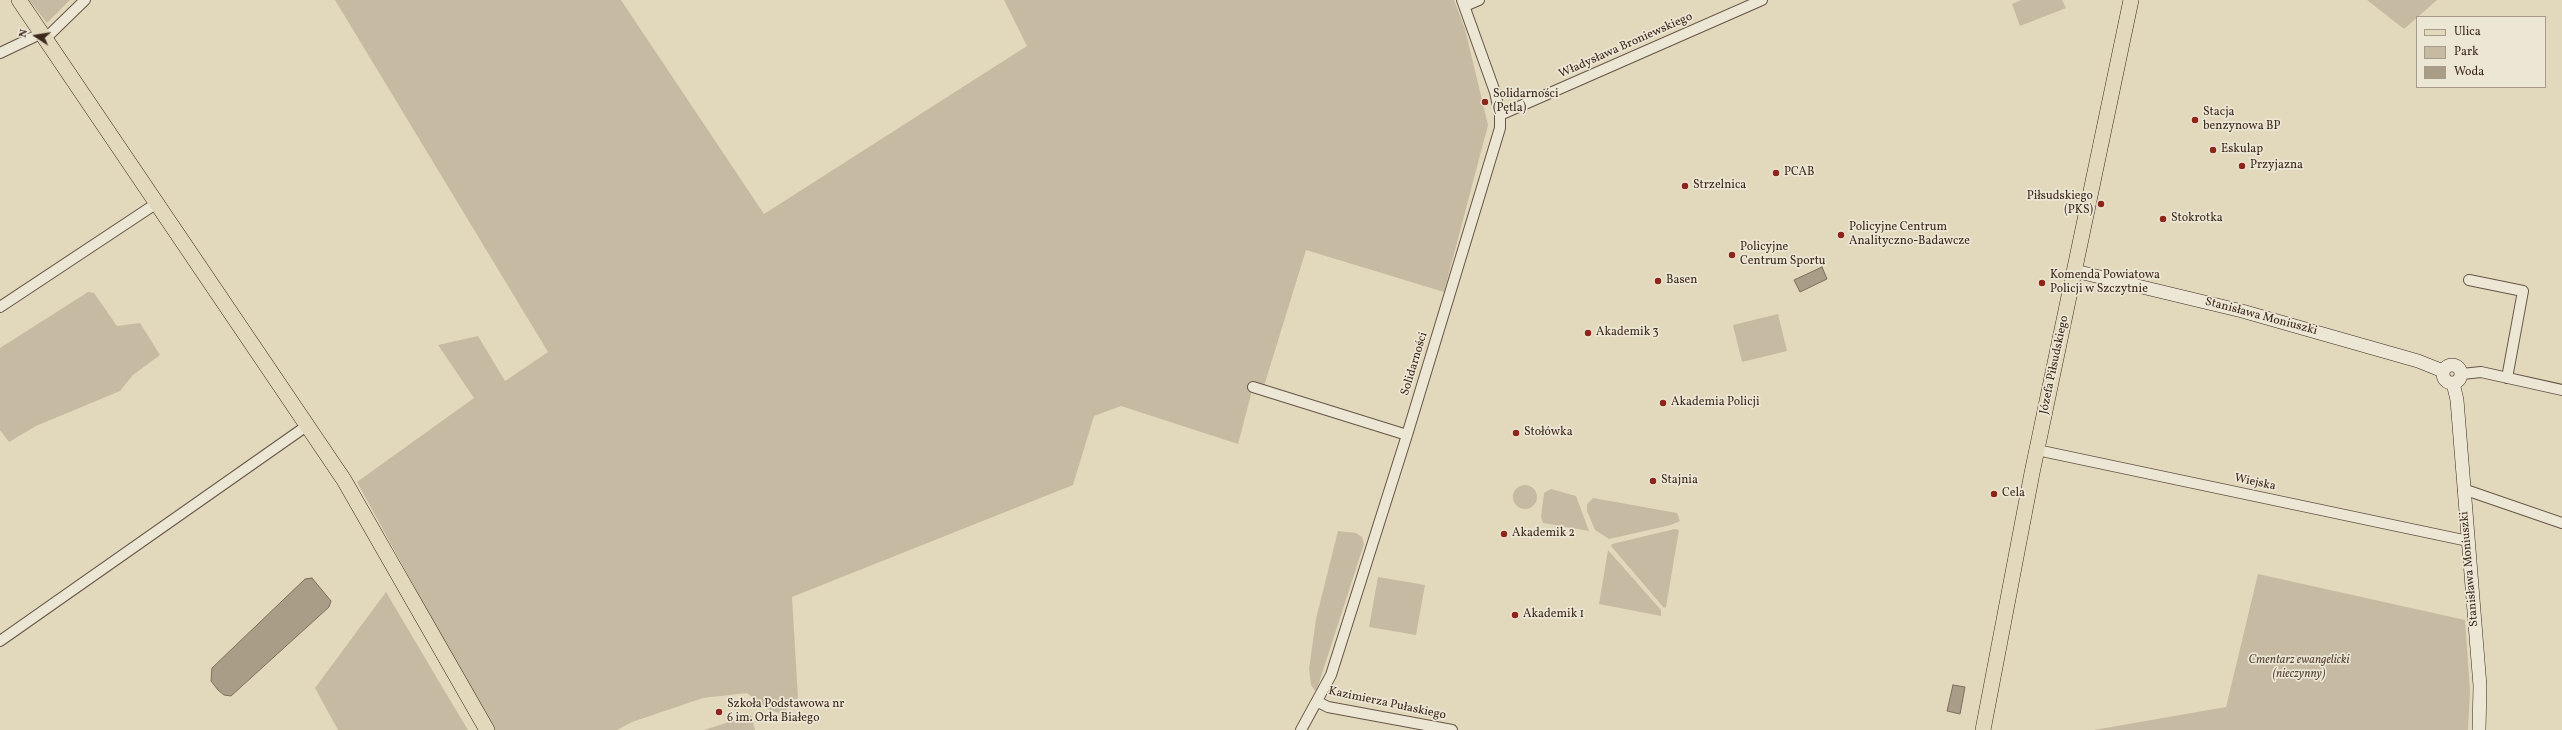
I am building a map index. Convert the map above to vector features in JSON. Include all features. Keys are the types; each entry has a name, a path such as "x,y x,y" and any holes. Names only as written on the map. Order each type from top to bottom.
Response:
{"main road":[{"path":"19,0 308,425 363,511 487,730"},
{"name":"Józefa Piłsudskiego","path":"1983,730 2037,450 2131,0"}],"street":[{"path":"0,53 44,36 85,0"},
{"path":"1464,3 1479,0"},
{"name":"Władysława Broniewskiego","path":"1500,115 1762,0"},
{"name":"Solidarności","path":"1302,730 1331,675 1407,435 1485,182 1500,128 1500,115 1494,92 1464,3"},
{"path":"0,307 157,202"},
{"name":"Stanisława Moniuszki","path":"2075,271 2242,312 2418,361 2444,371 2447,366 2454,365 2459,368 2457,379 2457,400 2480,686 2479,730"},
{"path":"2469,280 2523,291 2508,378"},
{"path":"2457,379 2481,372 2562,390"},
{"path":"1253,387 1407,435"},
{"path":"0,641 308,425"},
{"name":"Wiejska","path":"2037,450 2468,541"},
{"path":"2463,489 2562,523"},
{"name":"Kazimierza Pułaskiego","path":"1318,702 1328,707 1452,730"}],"green space":[{"path":"29,0 70,0 47,23"},
{"path":"335,0 621,0 764,214 1027,46 1004,0 1454,0 1465,29 1488,125 1444,292 1306,250 1264,386 1254,383 1238,444 1121,406 1094,416 1073,485 792,597 798,698 782,714 764,708 747,693 703,698 632,722 617,730 493,730 357,482 474,398 438,345 478,336 505,381 548,352"},
{"path":"2021,0 2062,0 2066,8 2020,26 2012,4"},
{"path":"2367,0 2437,0 2419,16 2416,16 2416,18 2404,29"},
{"path":"88,292 94,293 117,326 140,323 160,355 133,375 120,391 36,426 9,442 0,430 0,348"},
{"path":"1778,314 1787,351 1742,362 1733,325"},
{"path":"1525,485 1534,488 1537,497 1534,506 1525,509 1516,506 1513,497 1516,488"},
{"path":"1551,489 1576,496 1589,531 1543,523 1541,517 1544,493"},
{"path":"1593,498 1677,513 1680,521 1671,525 1609,539 1595,530 1587,511 1587,504"},
{"path":"1675,529 1679,530 1666,607 1664,608 1611,546 1612,544"},
{"path":"1338,531 1356,533 1362,537 1364,544 1316,692 1311,685 1309,669 1316,619"},
{"path":"1608,550 1661,610 1661,616 1599,604"},
{"name":"Cmentarz ewangelicki (nieczynny)","path":"2258,574 2465,620 2470,691 2468,730 2094,730 2226,707"},
{"path":"1378,577 1425,585 1416,635 1369,627"},
{"path":"386,592 468,730 338,730 315,688"},
{"path":"751,715 755,730 704,730"}],"water":[{"path":"1822,267 1827,279 1800,292 1794,280"},
{"path":"312,578 331,601 329,607 231,696 224,695 211,681 212,668 305,579"},
{"path":"1953,685 1965,687 1960,714 1947,711"}],"place":[{"name":"Solidarności (Pętla)","path":"1485,102"},
{"name":"Stacja benzynowa BP","path":"2195,120"},
{"name":"Eskulap","path":"2213,150"},
{"name":"Przyjazna","path":"2242,166"},
{"name":"PCAB","path":"1776,173"},
{"name":"Strzelnica","path":"1685,186"},
{"name":"Piłsudskiego (PKS)","path":"2101,204"},
{"name":"Stokrotka","path":"2163,219"},
{"name":"Policyjne Centrum Analityczno-Badawcze","path":"1841,235"},
{"name":"Policyjne Centrum Sportu","path":"1732,255"},
{"name":"Basen","path":"1658,281"},
{"name":"Komenda Powiatowa Policji w Szczytnie","path":"2042,283"},
{"name":"Akademik 3","path":"1588,333"},
{"name":"Akademia Policji","path":"1663,403"},
{"name":"Stołówka","path":"1516,433"},
{"name":"Stajnia","path":"1653,481"},
{"name":"Cela","path":"1994,494"},
{"name":"Akademik 2","path":"1504,534"},
{"name":"Akademik 1","path":"1515,615"},
{"name":"Szkoła Podstawowa nr 6 im. Orła Białego","path":"719,712"}]}
